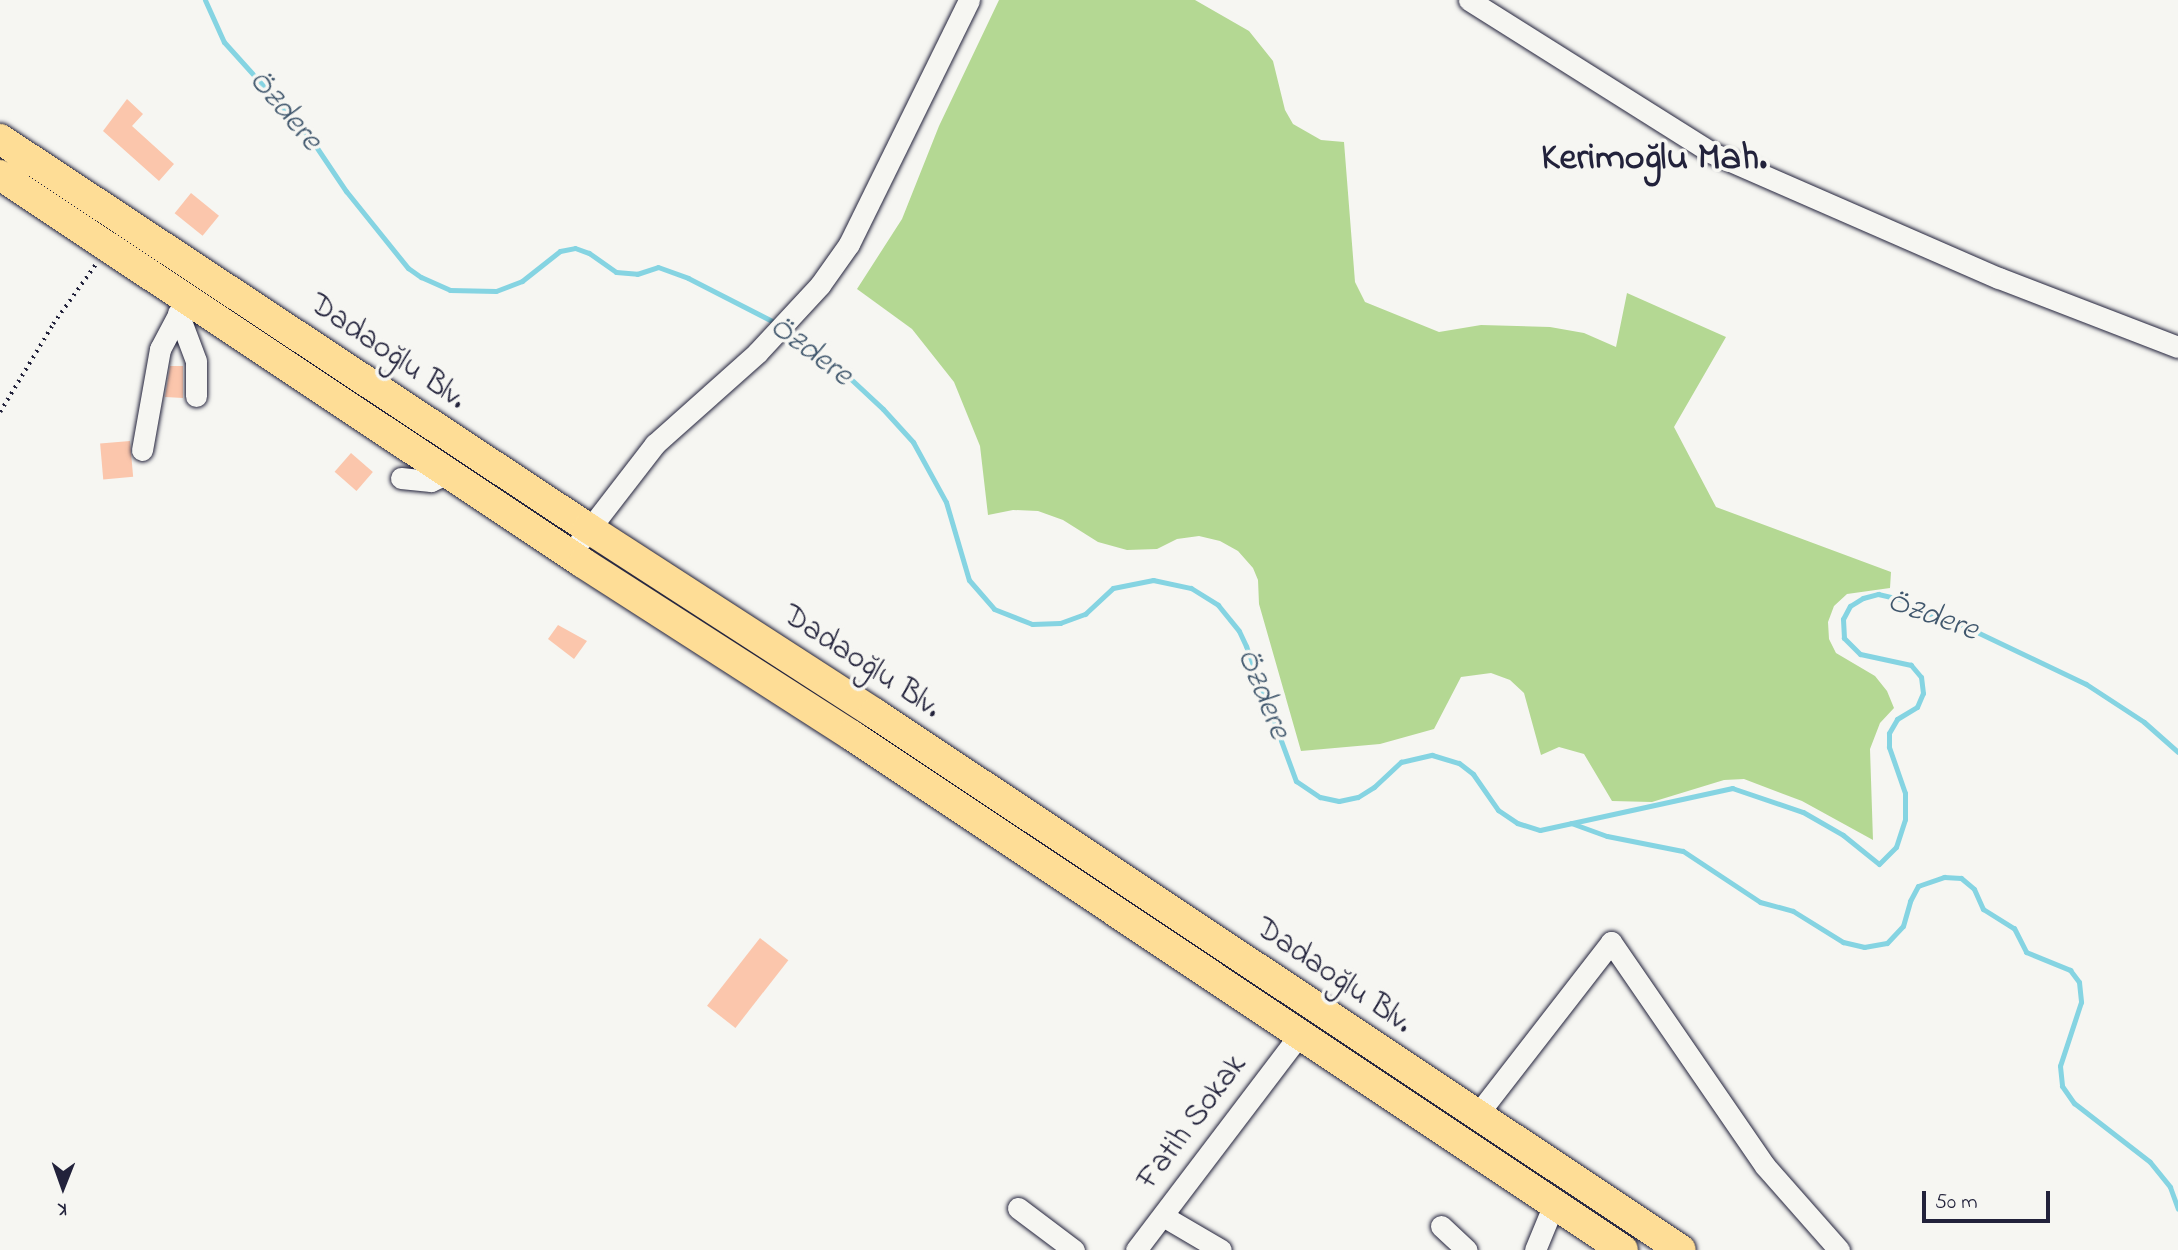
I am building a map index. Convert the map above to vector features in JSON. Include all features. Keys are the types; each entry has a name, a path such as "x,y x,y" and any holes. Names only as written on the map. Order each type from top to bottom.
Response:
{"highway":[{"name":"Dadaoğlu Blv.","path":"0,139 588,528 874,713 1681,1250"},
{"name":"Dadaoğlu Blv.","path":"0,175 110,246 182,305 448,473 863,743 1623,1250"}],"street":[{"path":"570,554 655,444 757,354 820,285 849,244 970,0"},
{"path":"1469,0 1710,152 1999,278 2178,347"},
{"path":"182,305 196,361 196,396"},
{"path":"142,450 153,372 168,330 182,305"},
{"path":"401,478 431,481 448,473"},
{"path":"1477,1115 1611,942 1765,1166 1839,1250"},
{"name":"Fatih Sokak","path":"1136,1250 1300,1034"},
{"path":"1535,1250 1554,1204"},
{"path":"1017,1208 1074,1250"},
{"path":"1163,1216 1221,1250"},
{"path":"1441,1226 1467,1250"}],"path":[{"path":"0,412 53,324 110,246"}],"green space":[{"path":"999,0 1195,0 1249,31 1273,61 1285,110 1293,124 1321,140 1344,142 1355,282 1365,302 1439,332 1481,325 1550,327 1584,333 1616,347 1627,293 1726,337 1674,427 1716,507 1891,572 1890,588 1847,594 1834,606 1828,622 1829,639 1836,653 1875,676 1887,691 1894,708 1880,723 1870,749 1873,840 1802,801 1744,779 1724,780 1652,802 1612,801 1584,754 1559,747 1541,755 1524,693 1510,680 1491,673 1461,677 1434,729 1380,744 1301,751 1259,604 1258,580 1253,568 1238,551 1220,541 1199,536 1177,539 1157,549 1127,550 1098,542 1063,520 1038,511 1013,510 988,515 980,446 954,382 912,329 857,289 902,219 939,126"}],"building":[{"path":"127,99 143,114 132,126 174,164 159,181 103,131"},
{"path":"191,193 219,216 203,236 175,213"},
{"path":"170,366 183,366 183,398 165,397"},
{"path":"130,441 133,477 103,479 100,444"},
{"path":"351,453 373,472 356,491 335,472"},
{"path":"558,625 587,641 574,659 548,639"},
{"path":"760,938 788,960 735,1028 707,1006"}],"waterway":[{"name":"Özdere","path":"205,0 224,42 311,139 346,191 408,268 421,277 450,290 496,291 522,281 560,251 575,248 589,253 616,272 637,274 658,267 688,278 778,324"},
{"name":"Özdere","path":"786,329 839,368 883,409 913,442 946,502 969,580 994,609 1032,624 1060,623 1085,614 1113,588 1153,580 1191,588 1218,605 1239,631 1246,646 1296,781 1320,797 1339,801 1358,797 1374,787 1401,762 1432,755 1459,763 1473,774 1498,810 1517,823 1540,830 1732,788 1803,812 1843,835 1879,864 1896,847 1905,819 1905,793 1889,747 1889,733 1897,719 1917,707 1923,693 1921,677 1911,665 1860,654 1844,638 1843,619 1850,606 1863,598 1878,594 1904,600 1919,615 1937,613 2086,684 2144,722 2178,752"},
{"path":"1571,823 1607,836 1683,851 1760,902 1793,911 1843,942 1864,947 1887,943 1903,926 1910,901 1918,886 1944,877 1961,878 1974,889 1983,909 2014,928 2026,952 2070,970 2079,982 2081,1002 2060,1066 2062,1086 2074,1103 2150,1162 2170,1187 2178,1209"}],"district":[{"name":"Kerimoğlu Mah.","path":"1654,160"}]}
